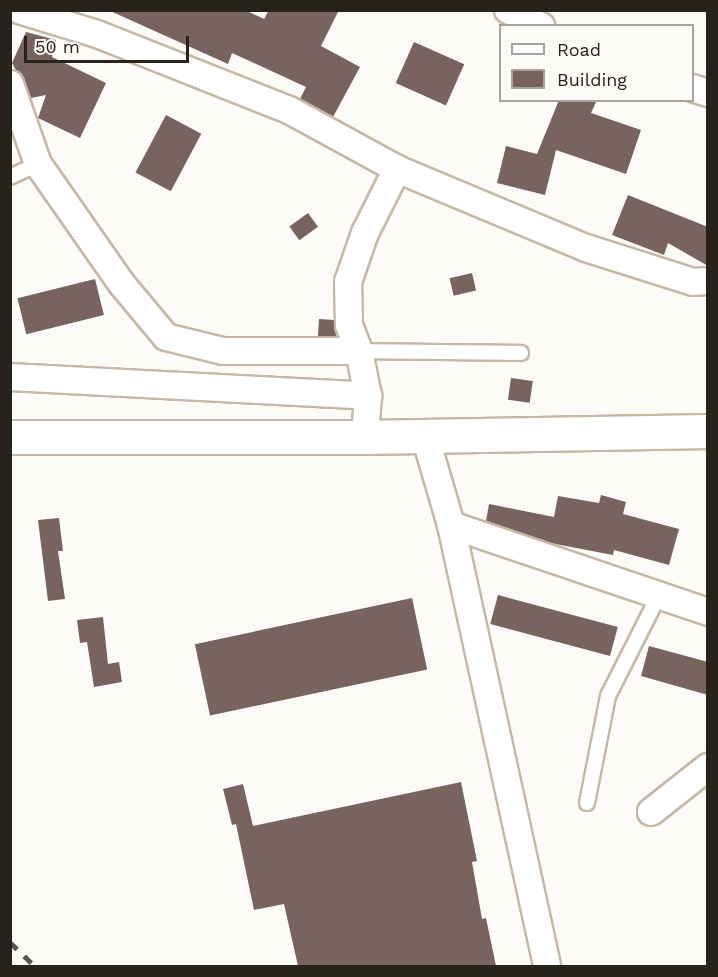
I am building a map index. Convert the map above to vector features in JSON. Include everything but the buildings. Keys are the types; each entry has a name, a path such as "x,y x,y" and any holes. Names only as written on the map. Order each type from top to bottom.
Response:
{"main road":[{"path":"10,437 365,437 708,430"}],"street":[{"path":"19,10 97,34 289,110 397,169 586,248 693,282 708,281"},
{"path":"508,10 537,24"},
{"path":"10,84 38,164 121,283 166,337 223,351 359,351"},
{"path":"365,437 368,396 359,351 349,325 348,282 365,233 397,169"},
{"path":"10,377 368,396"},
{"path":"425,436 451,525 547,966"},
{"path":"451,525 708,612"},
{"path":"651,812 708,767"}],"lane":[{"path":"10,177 38,164"},
{"path":"359,351 521,353"},
{"path":"587,802 609,696 659,596"}],"railway":[{"path":"10,942 35,966"}]}
